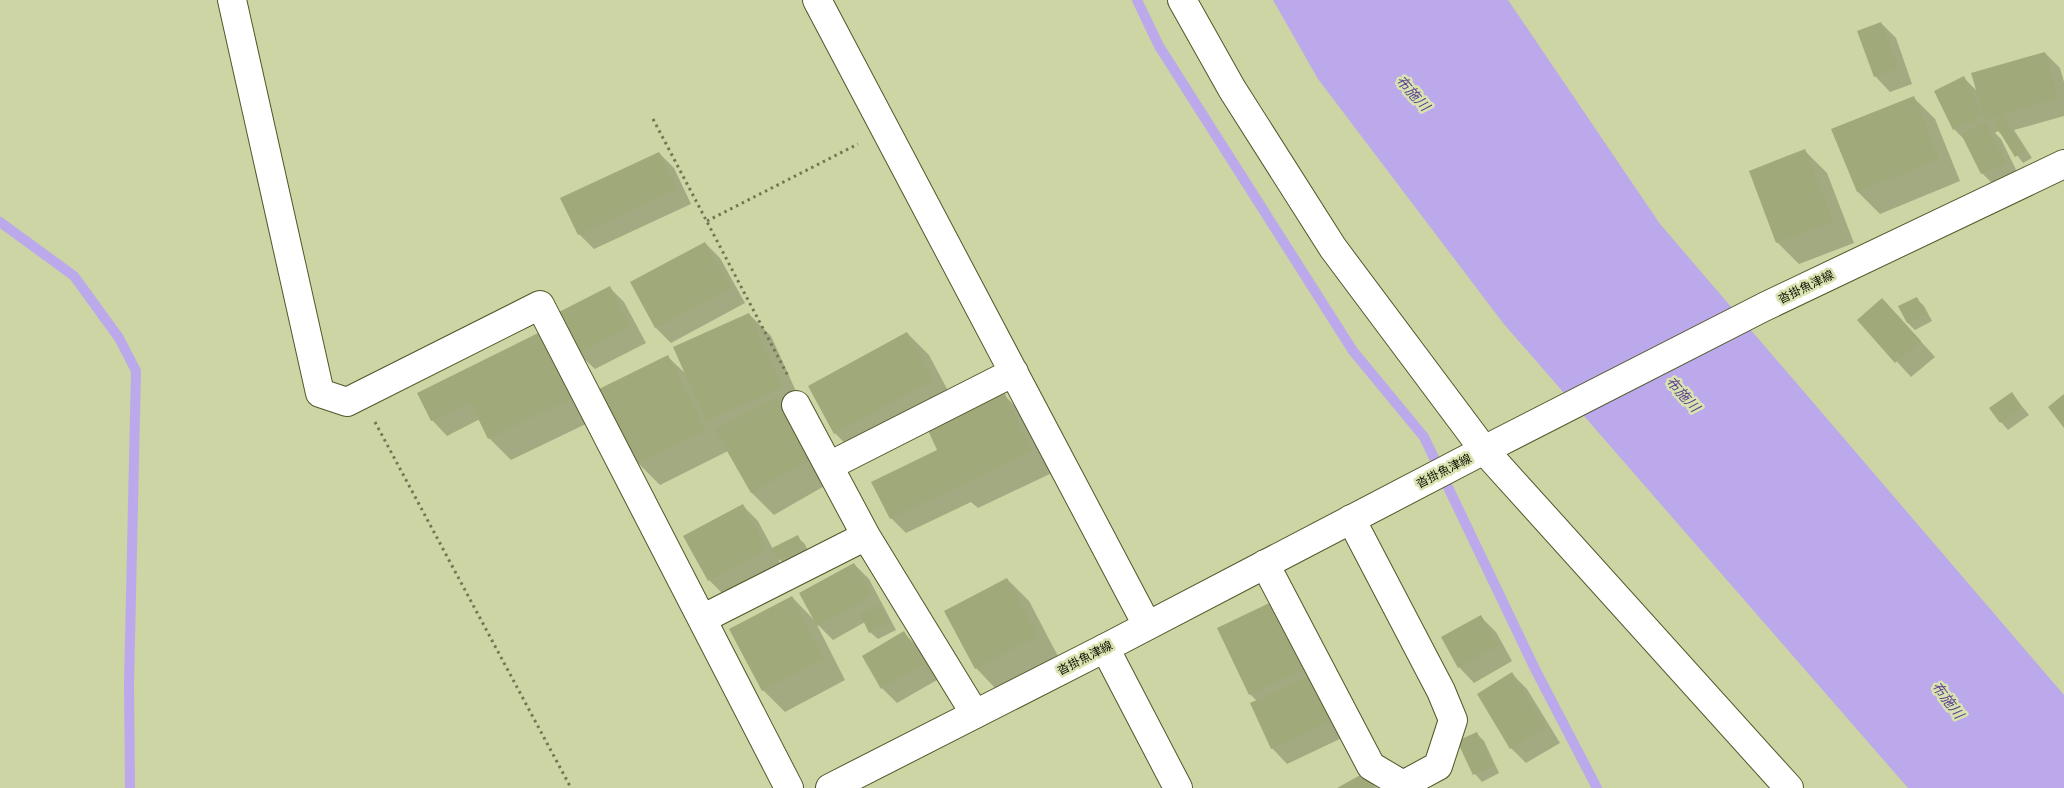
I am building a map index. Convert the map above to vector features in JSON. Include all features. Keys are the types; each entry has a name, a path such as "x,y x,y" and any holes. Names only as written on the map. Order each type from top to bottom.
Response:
{"street":[{"path":"232,0 320,393 347,402 540,305 789,788"},
{"path":"817,0 1147,625"},
{"path":"1182,0 1232,89 1334,248 1484,450 1789,788"},
{"name":"沓掛魚津線","path":"830,788 1764,307 2064,164"},
{"path":"829,466 1014,372"},
{"path":"796,405 866,536 975,714"},
{"path":"1265,564 1371,766 1403,785 1438,766 1453,720 1441,691 1351,519"},
{"path":"702,619 866,536"},
{"path":"1105,648 1178,788"}],"path":[{"path":"653,119 794,388 796,405"},
{"path":"707,221 886,129"},
{"path":"360,395 571,788"}],"water":[{"name":"布施川","path":"1273,0 1508,0 1660,224 2064,695 2064,788 1908,788 1503,323 1318,79"}],"building":[{"path":"1881,22 1898,68 1874,77 1857,31"},
{"path":"2045,52 2058,98 1985,120 1971,73"},
{"path":"1964,76 1983,116 1953,130 1934,91"},
{"path":"1914,96 1939,159 1857,192 1831,129"},
{"path":"2002,114 2025,151 2015,157 1993,121"},
{"path":"1986,123 2006,163 1981,174 1961,134"},
{"path":"1805,149 1833,221 1776,243 1749,171"},
{"path":"659,152 677,188 578,235 560,198"},
{"path":"705,242 730,288 655,328 630,282"},
{"path":"610,286 631,327 578,354 557,313"},
{"path":"1917,297 1926,314 1907,323 1898,306"},
{"path":"1882,298 1921,341 1895,363 1857,320"},
{"path":"749,313 783,387 706,421 673,347"},
{"path":"907,332 933,380 834,434 808,386"},
{"path":"538,333 571,399 488,439 470,402 431,421 417,393"},
{"path":"668,355 706,430 637,464 599,389"},
{"path":"1004,392 1032,451 890,519 871,482 937,450 927,428"},
{"path":"2012,392 2022,407 2000,423 1989,408"},
{"path":"2064,394 2064,428 2048,407"},
{"path":"776,397 812,459 751,493 715,430"},
{"path":"743,504 767,549 708,581 683,536"},
{"path":"798,535 804,548 779,560 772,548"},
{"path":"854,563 872,596 817,626 799,593"},
{"path":"1007,578 1038,636 975,669 944,611"},
{"path":"792,596 824,658 762,691 729,629"},
{"path":"1278,599 1309,667 1249,695 1217,628"},
{"path":"880,604 889,623 869,633 860,614"},
{"path":"1481,615 1498,646 1458,668 1441,637"},
{"path":"904,631 923,664 881,689 862,656"},
{"path":"1512,672 1546,727 1510,749 1477,694"},
{"path":"1309,676 1330,722 1271,749 1250,703"},
{"path":"1477,732 1493,766 1473,775 1457,741"},
{"path":"1364,773 1372,788 1337,788"}],"waterway":[{"path":"1137,0 1159,46 1353,351 1424,437 1535,669 1597,788"},
{"path":"0,222 74,276 119,338 136,371 129,684 130,788"}]}
